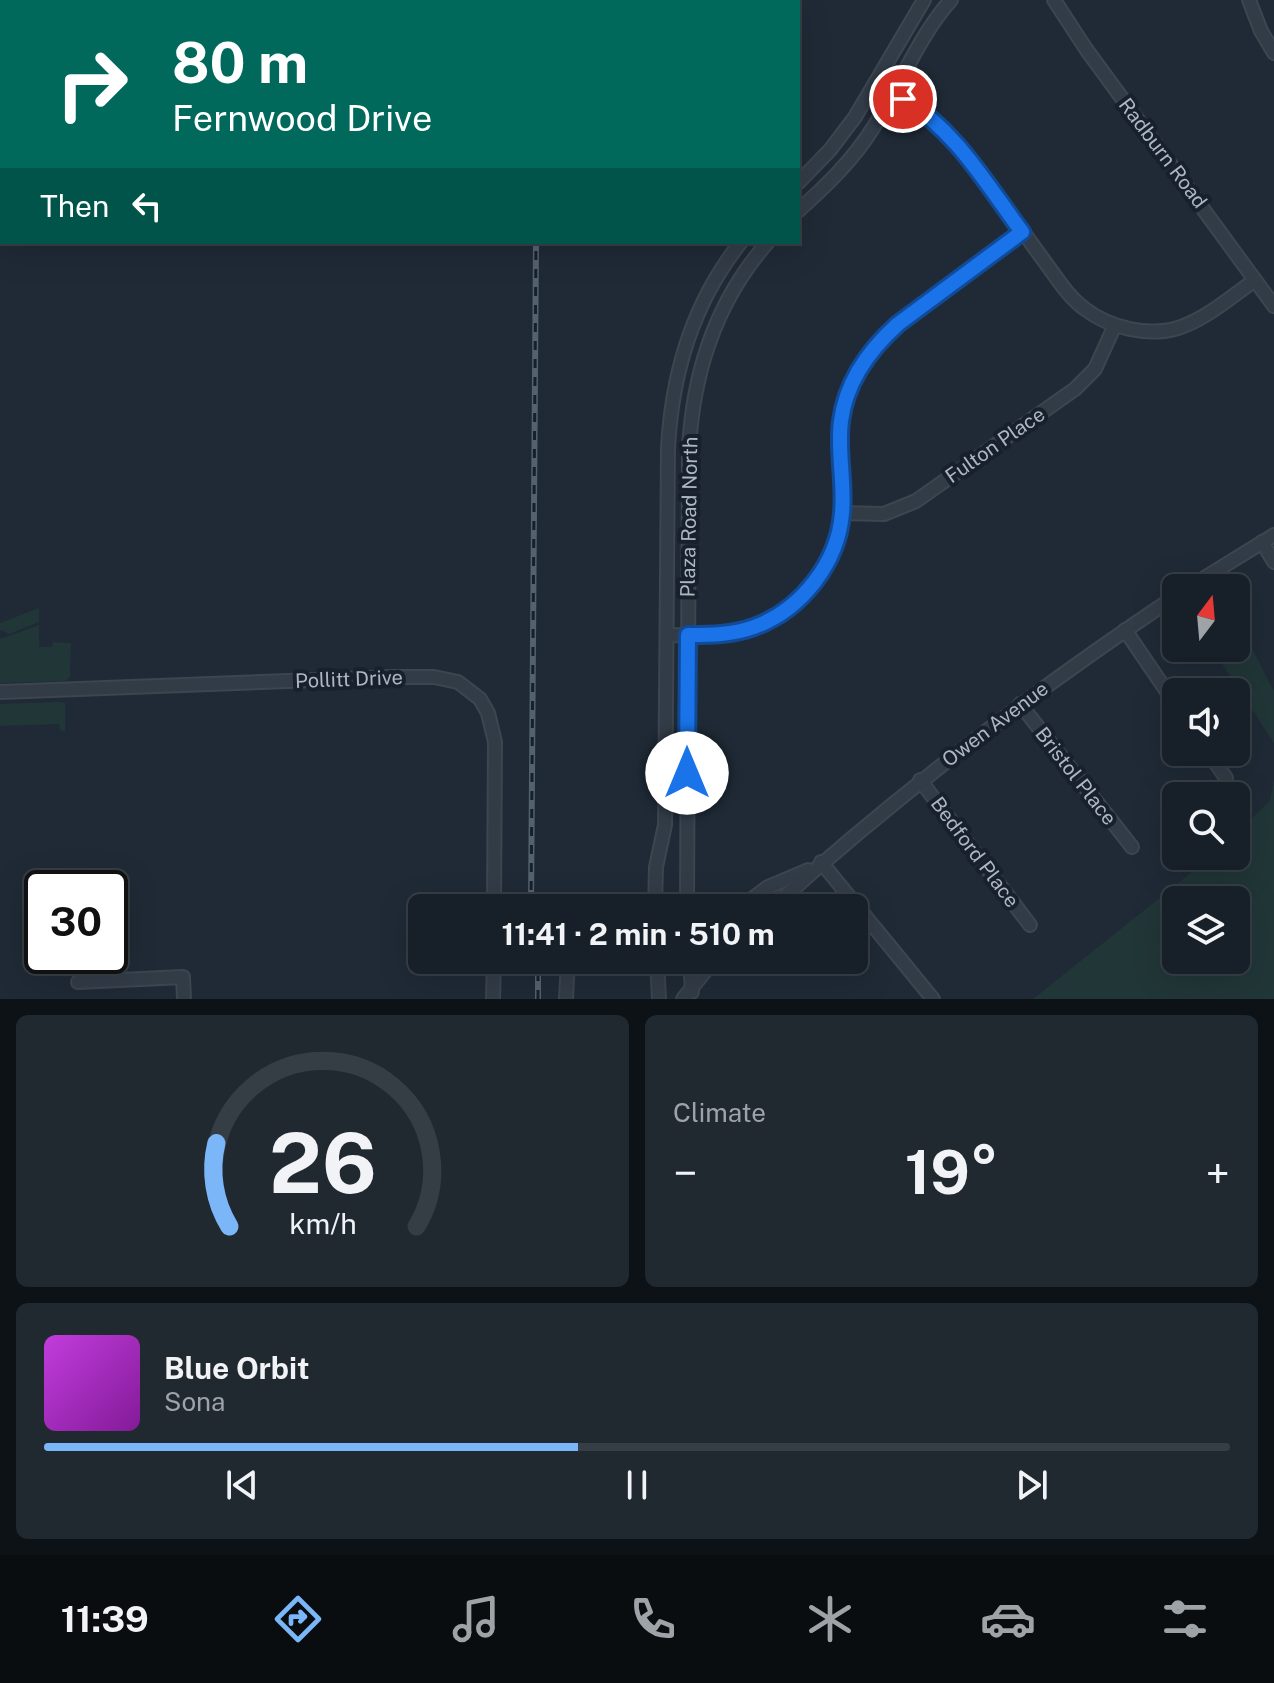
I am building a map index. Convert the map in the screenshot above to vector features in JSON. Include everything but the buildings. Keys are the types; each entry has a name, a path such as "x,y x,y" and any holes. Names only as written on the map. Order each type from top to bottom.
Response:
{"street":[{"path":"800,181 844,133 924,0"},
{"path":"800,209 846,164 873,128 934,22 951,0"},
{"name":"Radburn Road","path":"1054,0 1079,39 1274,306"},
{"path":"1249,0 1274,53"},
{"path":"875,83 926,114 951,137 1073,298 1085,309 1115,325 1146,331 1177,328 1210,312 1255,280"},
{"path":"667,635 731,633 754,627 787,610 801,597 825,567 839,531 842,513 841,421 851,384 860,367 883,337 898,324 1022,232"},
{"name":"Plaza Road North","path":"657,894 656,867 665,825 670,415 675,383 694,321 718,274 740,244"},
{"name":"Plaza Road North","path":"686,894 689,449 692,407 700,368 714,328 741,276 766,244"},
{"path":"694,321 714,328"},
{"name":"Fulton Place","path":"842,513 884,514 916,501 1075,389 1095,369 1115,325"},
{"path":"1211,574 1274,535"},
{"path":"1262,542 1274,562"},
{"name":"Owen Avenue","path":"787,894 920,780 1020,704 1162,605"},
{"path":"1125,630 1162,684"},
{"name":"Pollitt Drive","path":"0,692 395,677 434,677 458,682 480,699 493,728 494,894"},
{"name":"Bristol Place","path":"1020,704 1132,847"},
{"path":"1218,766 1226,778"},
{"name":"Bedford Place","path":"920,780 1030,925"},
{"path":"821,862 933,999"},
{"name":"Owen Avenue","path":"759,894 821,862"},
{"path":"493,999 494,974"},
{"path":"566,999 567,974"},
{"path":"689,996 690,974"},
{"path":"689,996 704,974"},
{"path":"78,982 183,977 184,999"},
{"path":"659,993 667,999"}],"green space":[{"path":"39,608 39,622 9,634 0,630 0,623"},
{"path":"39,625 39,647 52,647 53,642 71,643 70,677 65,681 0,683 0,639"},
{"path":"1250,645 1274,691 1274,743 1250,706 1250,678 1232,678 1221,662 1250,662"},
{"path":"65,703 65,732 60,730 59,724 0,726 0,704"},
{"path":"1274,780 1274,999 1033,999 1162,896 1162,974 1250,974 1250,886 1174,886 1194,870 1250,870 1250,820 1270,801"}],"railway":[{"path":"531,894 536,244"},
{"path":"538,974 538,999"}],"route":[{"path":"687,773 688,635 731,633 754,627 787,610 814,582 825,567 839,531 843,496 841,421 851,384 860,367 883,337 898,324 1022,232 951,137 926,114 903,99"}]}
